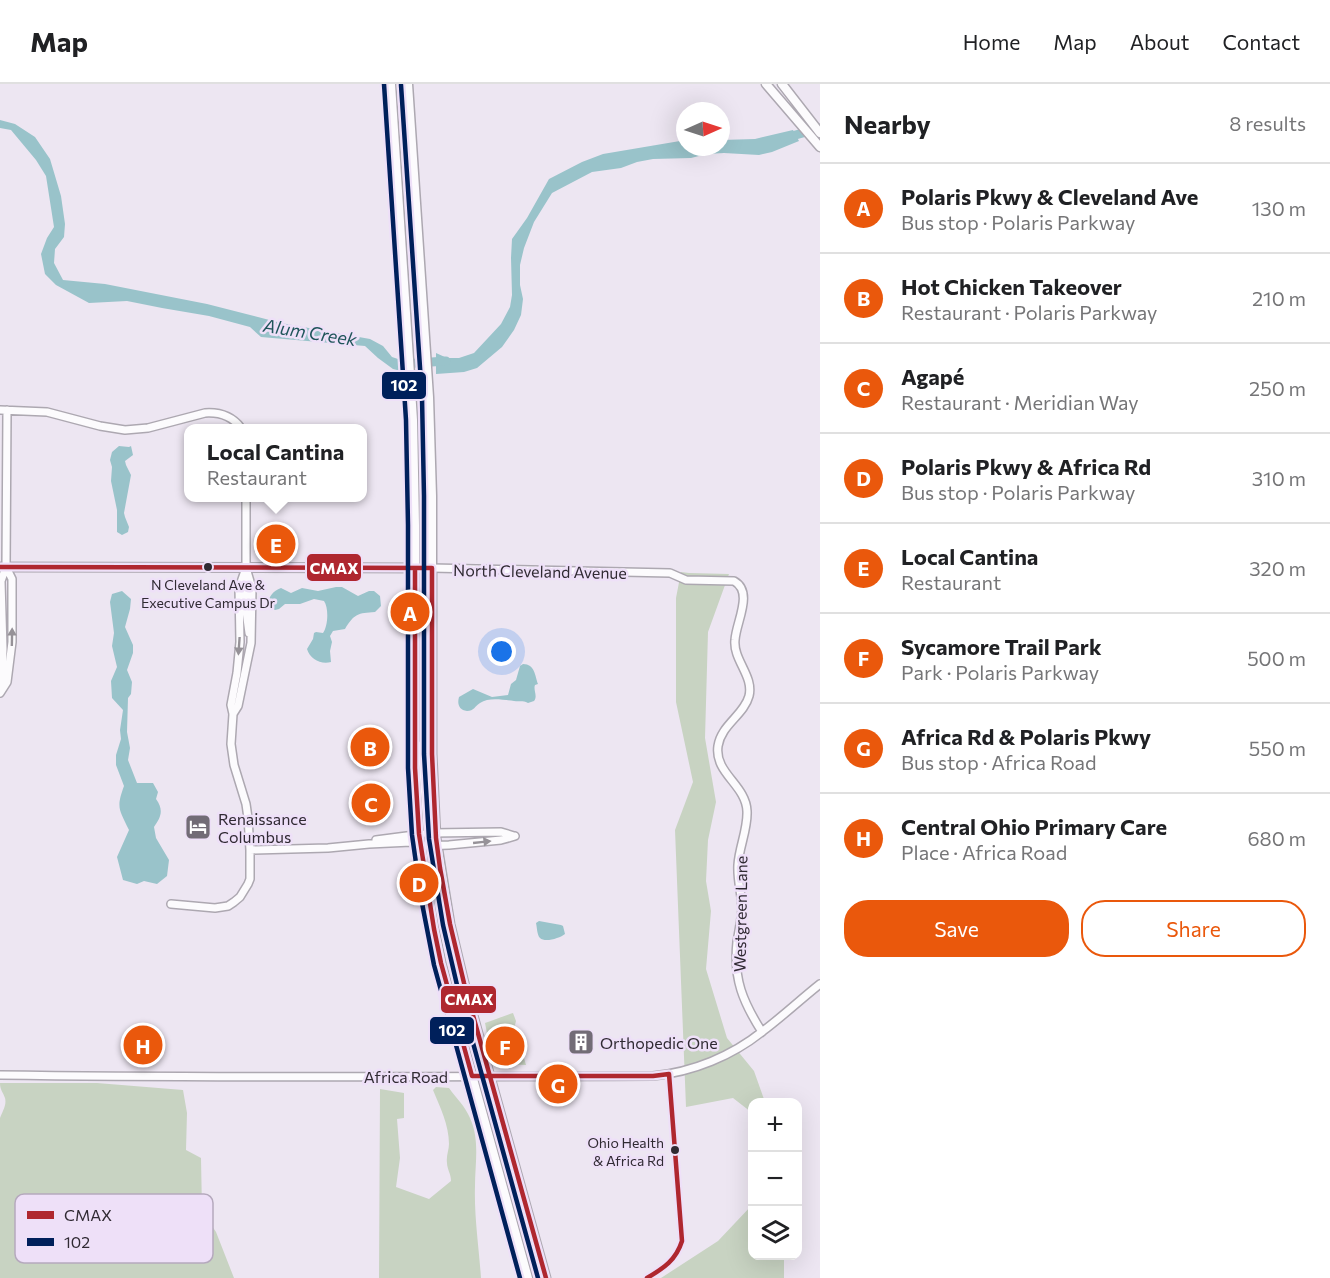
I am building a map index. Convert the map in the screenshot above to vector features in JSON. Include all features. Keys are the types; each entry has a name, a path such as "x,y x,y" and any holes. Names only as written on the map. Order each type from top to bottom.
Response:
{"main road":[{"path":"391,84 414,432 415,742 422,756 428,833 437,845 451,930 546,1278"},
{"path":"408,84 431,441 432,754 428,833 421,846 428,897 448,990 528,1278"},
{"path":"766,84 820,147"},
{"path":"782,84 820,133"},
{"name":"North Cleveland Avenue","path":"3,567 432,568"}],"street":[{"path":"0,684 3,656 1,580 4,410 47,412 100,426 125,429 148,428 205,412 220,413 232,418 237,424"},
{"path":"233,714 238,706 251,643 252,588 246,568 246,502"},
{"path":"0,693 7,682 12,642 12,579 3,567"},
{"path":"171,903 215,908 228,906 240,897 249,884 250,850 246,804 234,765 231,744 233,714 231,705 240,642 239,588 246,568"},
{"name":"North Cleveland Avenue","path":"432,568 648,573"},
{"name":"Westgreen Lane","path":"648,573 670,573 686,580 734,581 743,589 743,604 735,641 736,652 748,678 749,698 720,738 718,755 724,771 746,801 747,811 738,864 742,908 736,959 743,999 762,1032"},
{"path":"250,850 328,848 411,842 421,846 483,843 515,836 501,832 428,833 357,845"},
{"name":"Africa Road","path":"0,1075 261,1078 653,1076 694,1068 751,1040 820,984"}],"green space":[{"path":"681,572 729,574 708,632 705,738 716,802 708,840 706,881 711,911 706,969 727,1038 754,1071 764,1098 748,1098 748,1110 733,1098 686,1107 675,830 693,782 676,702 676,598"},
{"path":"513,1013 526,1065 498,1064 489,1045 485,1023"},
{"path":"0,1083 97,1083 183,1090 187,1113 186,1150 201,1158 202,1194 15,1194 15,1263 213,1263 213,1228 234,1278 0,1278 0,1118 5,1106 5,1098"},
{"path":"436,1087 449,1088 466,1110 473,1126 476,1152 475,1209 481,1278 379,1278 380,1089 404,1093 404,1118 397,1119 400,1158 396,1187 429,1199 451,1181 447,1165 449,1137 444,1116 433,1090"},
{"path":"748,1209 748,1260 784,1260 784,1278 661,1278 718,1241"}],"water":[{"path":"0,120 15,124 35,137 50,159 61,196 65,224 64,237 55,249 54,263 63,280 105,284 207,304 281,323 370,339 383,346 392,357 404,361 405,372 393,369 365,346 261,337 250,327 209,316 127,301 89,303 56,285 45,274 41,254 54,227 46,176 11,130 0,128"},
{"path":"793,130 799,141 759,155 730,153 730,140 755,139"},
{"path":"676,142 676,156 699,156 653,159 621,168 592,172 552,193 534,222 524,248 520,265 523,299 521,315 514,330 502,347 477,368 464,372 436,374 436,353 447,358 459,358 474,353 501,324 510,307 512,295 512,239 549,179 603,154"},
{"path":"119,446 131,446 133,455 125,461 131,475 124,513 129,527 128,532 122,535 117,532 117,510 111,481 110,460 112,452"},
{"path":"342,587 358,596 374,591 380,596 381,606 375,612 357,615 345,629 333,631 330,636 331,662 323,663 313,658 307,649 314,633 323,633 325,630 327,612 324,601 314,599 300,604 285,604 275,610 268,605 268,602 271,595 281,588 291,593 302,588 318,591"},
{"path":"122,591 131,599 125,627 133,645 133,653 127,670 132,682 131,694 128,698 127,732 130,748 128,760 137,783 153,783 158,792 156,799 161,813 154,827 156,838 169,860 167,876 157,884 144,881 137,884 123,880 117,857 129,830 120,808 124,786 116,765 123,710 112,698 111,681 117,667 112,646 114,633 110,602 112,594"},
{"path":"523,664 532,668 538,684 535,685 534,701 528,703 492,699 478,704 469,711 460,708 459,697 473,689 492,697 508,695 511,684 516,680 520,666"},
{"path":"539,921 563,926 565,934 552,939 542,939 537,931 536,923"}],"waterway":[{"name":"Alum Creek","path":"785,138 820,128"},
{"name":"Alum Creek","path":"403,364 446,361"}],"transit line":[{"name":"102","path":"384,84 406,420 408,768 412,835 434,965 520,1278"},
{"name":"102","path":"401,85 422,397 424,754 429,839 443,925 457,985 538,1278"},
{"name":"CMAX","path":"0,567 432,568 432,754 436,838 440,868 464,983 546,1278"},
{"name":"CMAX","path":"415,568 415,768 419,834 441,963 472,1076 653,1076 669,1074 682,1241 669,1263 647,1278"}],"place":[{"name":"Local Cantina","path":"276,544"},
{"name":"N Cleveland Ave & Executive Campus Dr","path":"208,567"},
{"name":"Polaris Pkwy & Cleveland Ave","path":"410,612"},
{"name":"Hot Chicken Takeover","path":"370,747"},
{"name":"Agapé","path":"371,803"},
{"name":"Renaissance Columbus","path":"198,827"},
{"name":"Polaris Pkwy & Africa Rd","path":"419,883"},
{"name":"Orthopedic One","path":"581,1042"},
{"name":"Central Ohio Primary Care","path":"143,1045"},
{"name":"Sycamore Trail Park","path":"505,1046"},
{"name":"Africa Rd & Polaris Pkwy","path":"558,1084"},
{"name":"Ohio Health & Africa Rd","path":"675,1150"}]}
